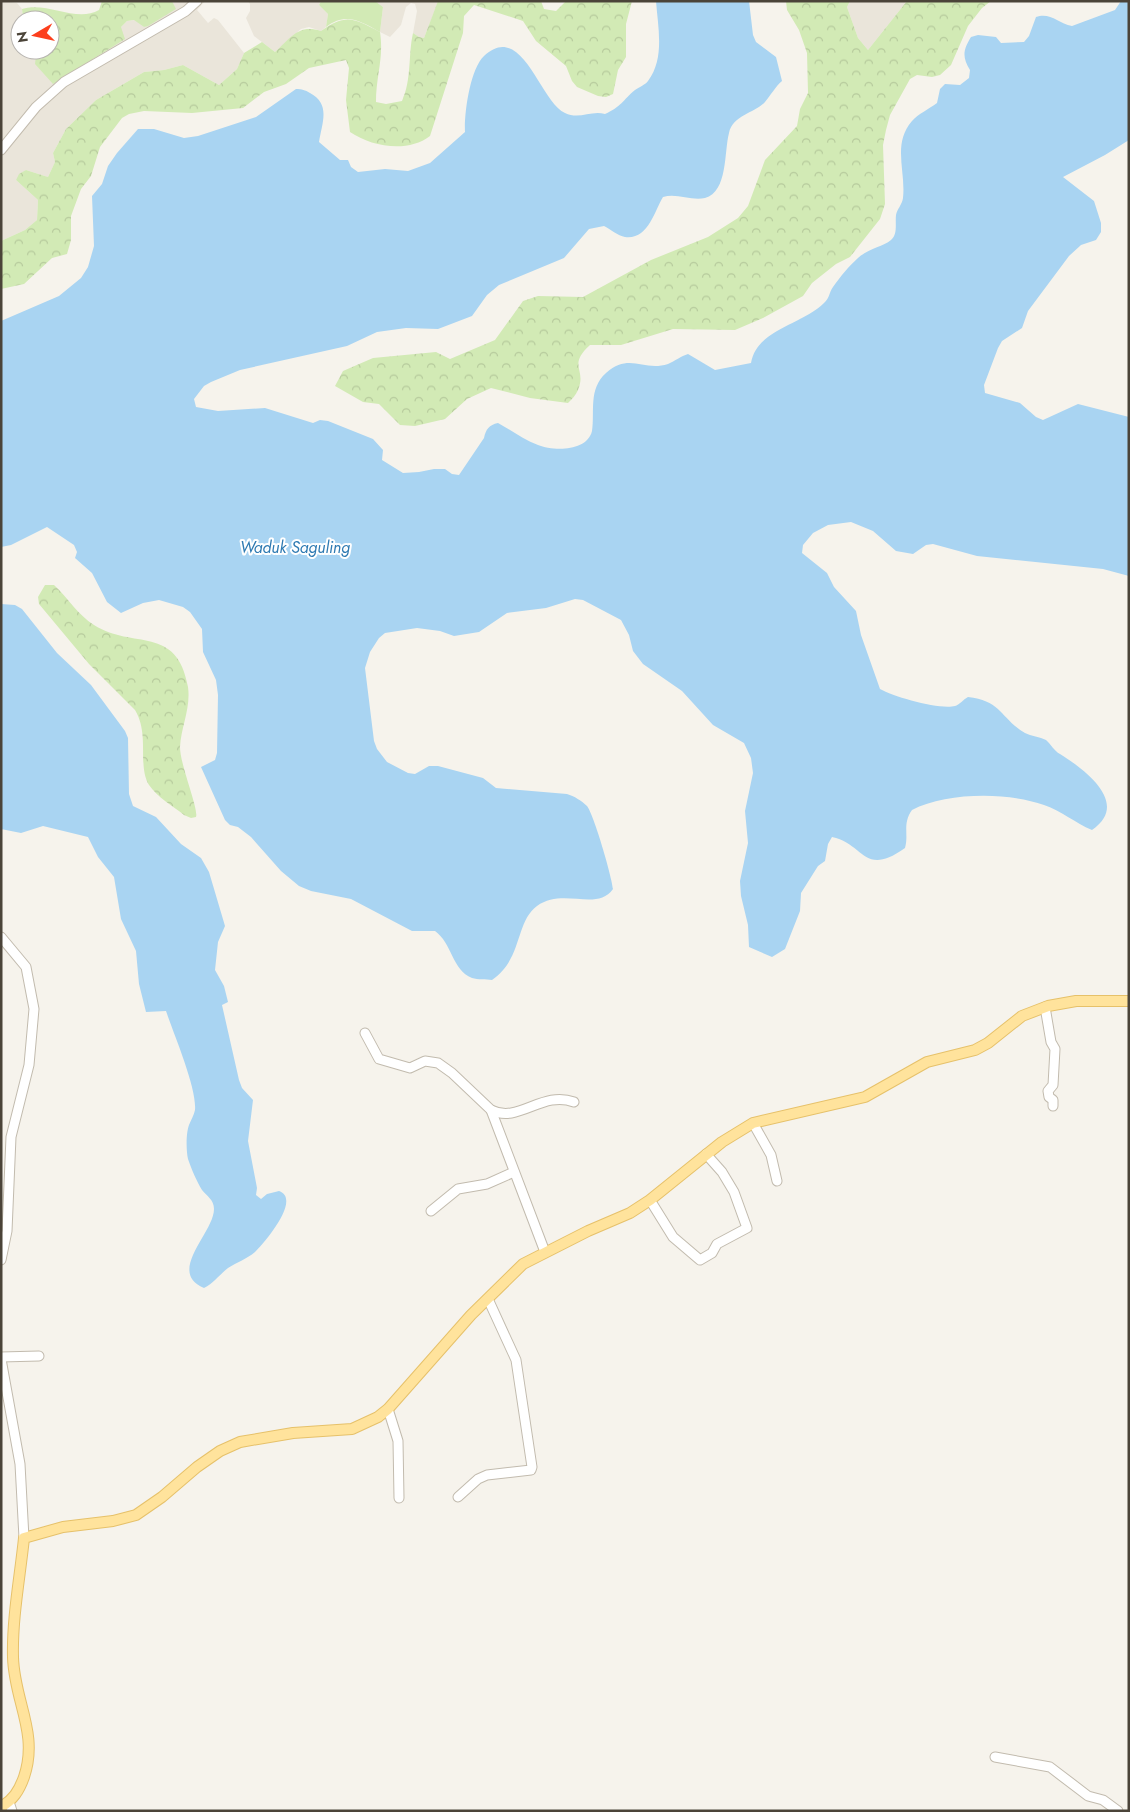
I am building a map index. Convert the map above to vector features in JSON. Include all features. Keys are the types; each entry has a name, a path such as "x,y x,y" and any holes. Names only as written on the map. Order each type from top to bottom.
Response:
{"main road":[{"path":"7,1807 22,1783 29,1755 28,1731 16,1685 13,1658 24,1538 63,1527 121,1520 136,1515 162,1497 197,1467 220,1451 240,1442 293,1433 352,1429 378,1417 388,1409 471,1315 523,1264 624,1216 650,1200 706,1154 753,1123 865,1097 927,1062 975,1050 988,1043 1022,1016 1045,1007 1076,1001 1129,1002"}],"street":[{"path":"1,150 36,107 64,82 186,11 197,1"},
{"path":"1,937 26,967 34,1009 29,1064 11,1138 1,1260"},
{"path":"1045,1007 1054,1049 1052,1085 1048,1091 1049,1096 1053,1100 1053,1106"},
{"path":"365,1033 379,1059 410,1068 425,1061 438,1063 452,1073 491,1110 545,1252"},
{"path":"491,1110 510,1114 551,1100 574,1102"},
{"path":"753,1123 772,1154 777,1181"},
{"path":"650,1200 673,1237 700,1260 712,1253 717,1244 747,1228 734,1192 722,1172 706,1154"},
{"path":"431,1210 458,1189 487,1184 514,1172"},
{"path":"458,1496 478,1479 487,1475 531,1470 532,1467 516,1360 488,1299"},
{"path":"24,1538 20,1464 1,1358 39,1356"},
{"path":"388,1409 398,1440 399,1498"},
{"path":"995,1757 1050,1767 1088,1796 1103,1800 1118,1811"}],"shaded area":[{"path":"1,1 17,3 22,9 10,10 10,60 60,60 60,48 121,27 127,21 135,20 144,27 175,9 172,1 205,1 197,10 208,23 214,18 218,20 244,53 237,69 219,85 183,65 164,70 144,72 96,100 66,129 53,153 55,162 48,177 26,170 16,180 38,200 37,220 25,230 1,241"},
{"path":"248,1 321,1 319,5 328,14 326,27 321,31 309,27 301,29 275,52 254,36 246,18 250,11"},
{"path":"375,1 438,2 424,38 413,33 417,11 415,4 411,3 406,7 401,25 390,37 380,32 383,7"},
{"path":"850,1 907,1 868,50 858,38 847,7"}],"green space":[{"path":"102,1 172,1 176,9 144,27 134,20 127,21 121,27 125,39 53,84 35,64 36,60 60,60 60,11 81,14 99,10"},
{"path":"321,1 375,1 383,7 380,32 366,24 347,19 333,22 326,27 328,14 319,5"},
{"path":"438,1 541,1 544,9 556,11 566,1 632,1 626,24 626,57 618,70 613,94 606,97 598,96 577,87 572,81 566,66 536,41 523,21 474,5 464,16 463,33 430,136 411,145 390,146 379,144 350,132 346,100 349,68 346,60 309,68 286,84 264,92 243,108 192,113 144,111 129,114 122,118 100,147 91,176 81,189 71,216 71,240 67,254 52,258 24,284 1,289 1,241 25,230 37,220 38,200 16,180 19,174 26,170 48,177 55,162 53,153 66,129 96,100 144,72 164,70 183,65 219,85 237,69 244,53 262,42 275,52 296,33 306,29 321,31 337,22 350,20 363,23 380,32 381,50 376,102 386,104 402,101 409,76 413,33 424,38"},
{"path":"786,1 850,1 847,7 858,38 868,50 907,1 991,1 982,8 968,26 951,65 940,75 932,77 917,75 910,79 890,115 883,145 885,204 880,219 850,257 836,264 812,283 803,296 763,318 735,330 673,329 621,345 590,345 583,352 578,363 580,383 576,394 568,403 530,398 491,388 467,399 445,419 415,426 400,425 379,404 363,402 335,386 343,371 373,358 436,352 450,359 495,340 523,301 538,296 583,297 651,260 708,237 738,218 748,206 765,160 797,126 800,109 808,93 807,53 799,30 787,10"},
{"path":"32,7 53,10 22,9"},
{"path":"45,585 54,585 94,625 109,632 164,646 174,654 182,667 188,687 187,710 180,747 195,805 196,817 191,818 184,815 149,785 144,768 142,729 135,710 89,664 39,604 38,597"}],"water":[{"name":"Waduk Saguling","path":"656,1 749,1 753,35 756,42 776,57 782,81 761,106 740,118 731,127 727,141 724,170 718,188 712,194 700,199 674,196 663,197 645,230 633,237 622,236 604,226 589,229 564,258 499,285 487,295 472,316 438,329 406,328 377,332 347,346 240,370 204,386 194,399 196,407 218,411 265,408 313,423 320,420 328,421 373,439 383,450 382,460 403,473 445,469 452,474 459,475 484,438 488,428 498,423 544,447 560,449 584,443 592,431 594,393 600,379 615,367 630,363 659,366 668,364 688,354 715,370 751,363 755,352 762,342 782,328 815,310 826,301 836,283 858,258 893,238 897,213 903,198 901,148 906,130 914,118 937,103 940,89 945,84 960,85 969,78 970,70 964,54 971,37 978,35 996,37 1001,43 1024,42 1029,36 1036,17 1050,17 1072,26 1115,10 1121,1 1129,1 1129,140 1063,177 1094,201 1101,223 1101,232 1096,240 1081,245 1069,256 1028,311 1022,328 1002,341 984,385 985,393 1020,403 1036,417 1043,420 1078,404 1129,417 1129,576 1103,569 977,556 933,544 926,545 913,554 896,551 873,531 851,522 828,525 813,533 803,545 802,553 827,573 834,587 856,611 861,635 880,689 906,699 939,706 955,706 968,697 988,702 1025,733 1046,740 1058,753 1082,769 1100,789 1106,799 1107,810 1103,820 1092,830 1051,808 1030,801 996,796 959,797 942,800 912,810 906,824 905,848 880,860 865,856 843,840 832,837 828,844 825,861 818,866 801,893 800,911 785,949 772,957 749,947 748,925 741,896 740,881 748,843 745,811 753,773 751,758 744,743 713,725 682,691 643,664 633,651 629,635 621,620 583,600 575,599 546,608 507,613 479,632 454,636 440,631 417,628 385,633 379,638 370,652 365,668 374,741 377,749 387,762 408,773 415,774 429,766 438,766 483,778 496,788 567,794 575,797 587,806 590,812 610,872 613,889 606,896 598,899 558,899 547,901 537,906 525,921 514,952 502,971 492,980 474,979 460,969 445,942 435,931 412,931 351,899 311,891 299,886 281,871 251,837 225,820 201,767 215,760 217,753 218,695 216,680 203,652 202,629 190,612 183,607 159,600 143,603 121,613 107,602 92,573 75,558 77,552 74,545 47,527 11,545 1,547 1,321 59,296 81,278 88,267 94,246 92,196 102,184 108,166 138,129 154,129 184,138 198,136 256,117 296,89 300,89 317,97 321,103 324,115 319,142 340,160 348,160 351,167 358,172 385,169 408,171 430,163 465,132 467,103 475,71 484,56 497,48 509,48 520,55 556,106 565,113 575,116 595,113 605,114 615,109 635,90 647,82 657,63 659,32"},
{"path":"1,604 15,605 22,609 57,653 91,685 125,731 128,738 129,794 133,806 156,817 181,844 201,858 209,872 225,926 218,942 215,970 224,986 228,1002 222,1005 239,1080 242,1088 253,1100 248,1141 257,1188 256,1195 261,1199 267,1194 279,1191 285,1196 286,1203 284,1211 273,1231 255,1252 228,1268 204,1288 194,1281 190,1272 190,1262 212,1219 214,1206 198,1183 188,1159 187,1132 195,1110 195,1100 184,1061 166,1011 146,1012 139,984 136,951 121,919 114,877 98,857 88,837 43,826 21,833 1,829"}]}
